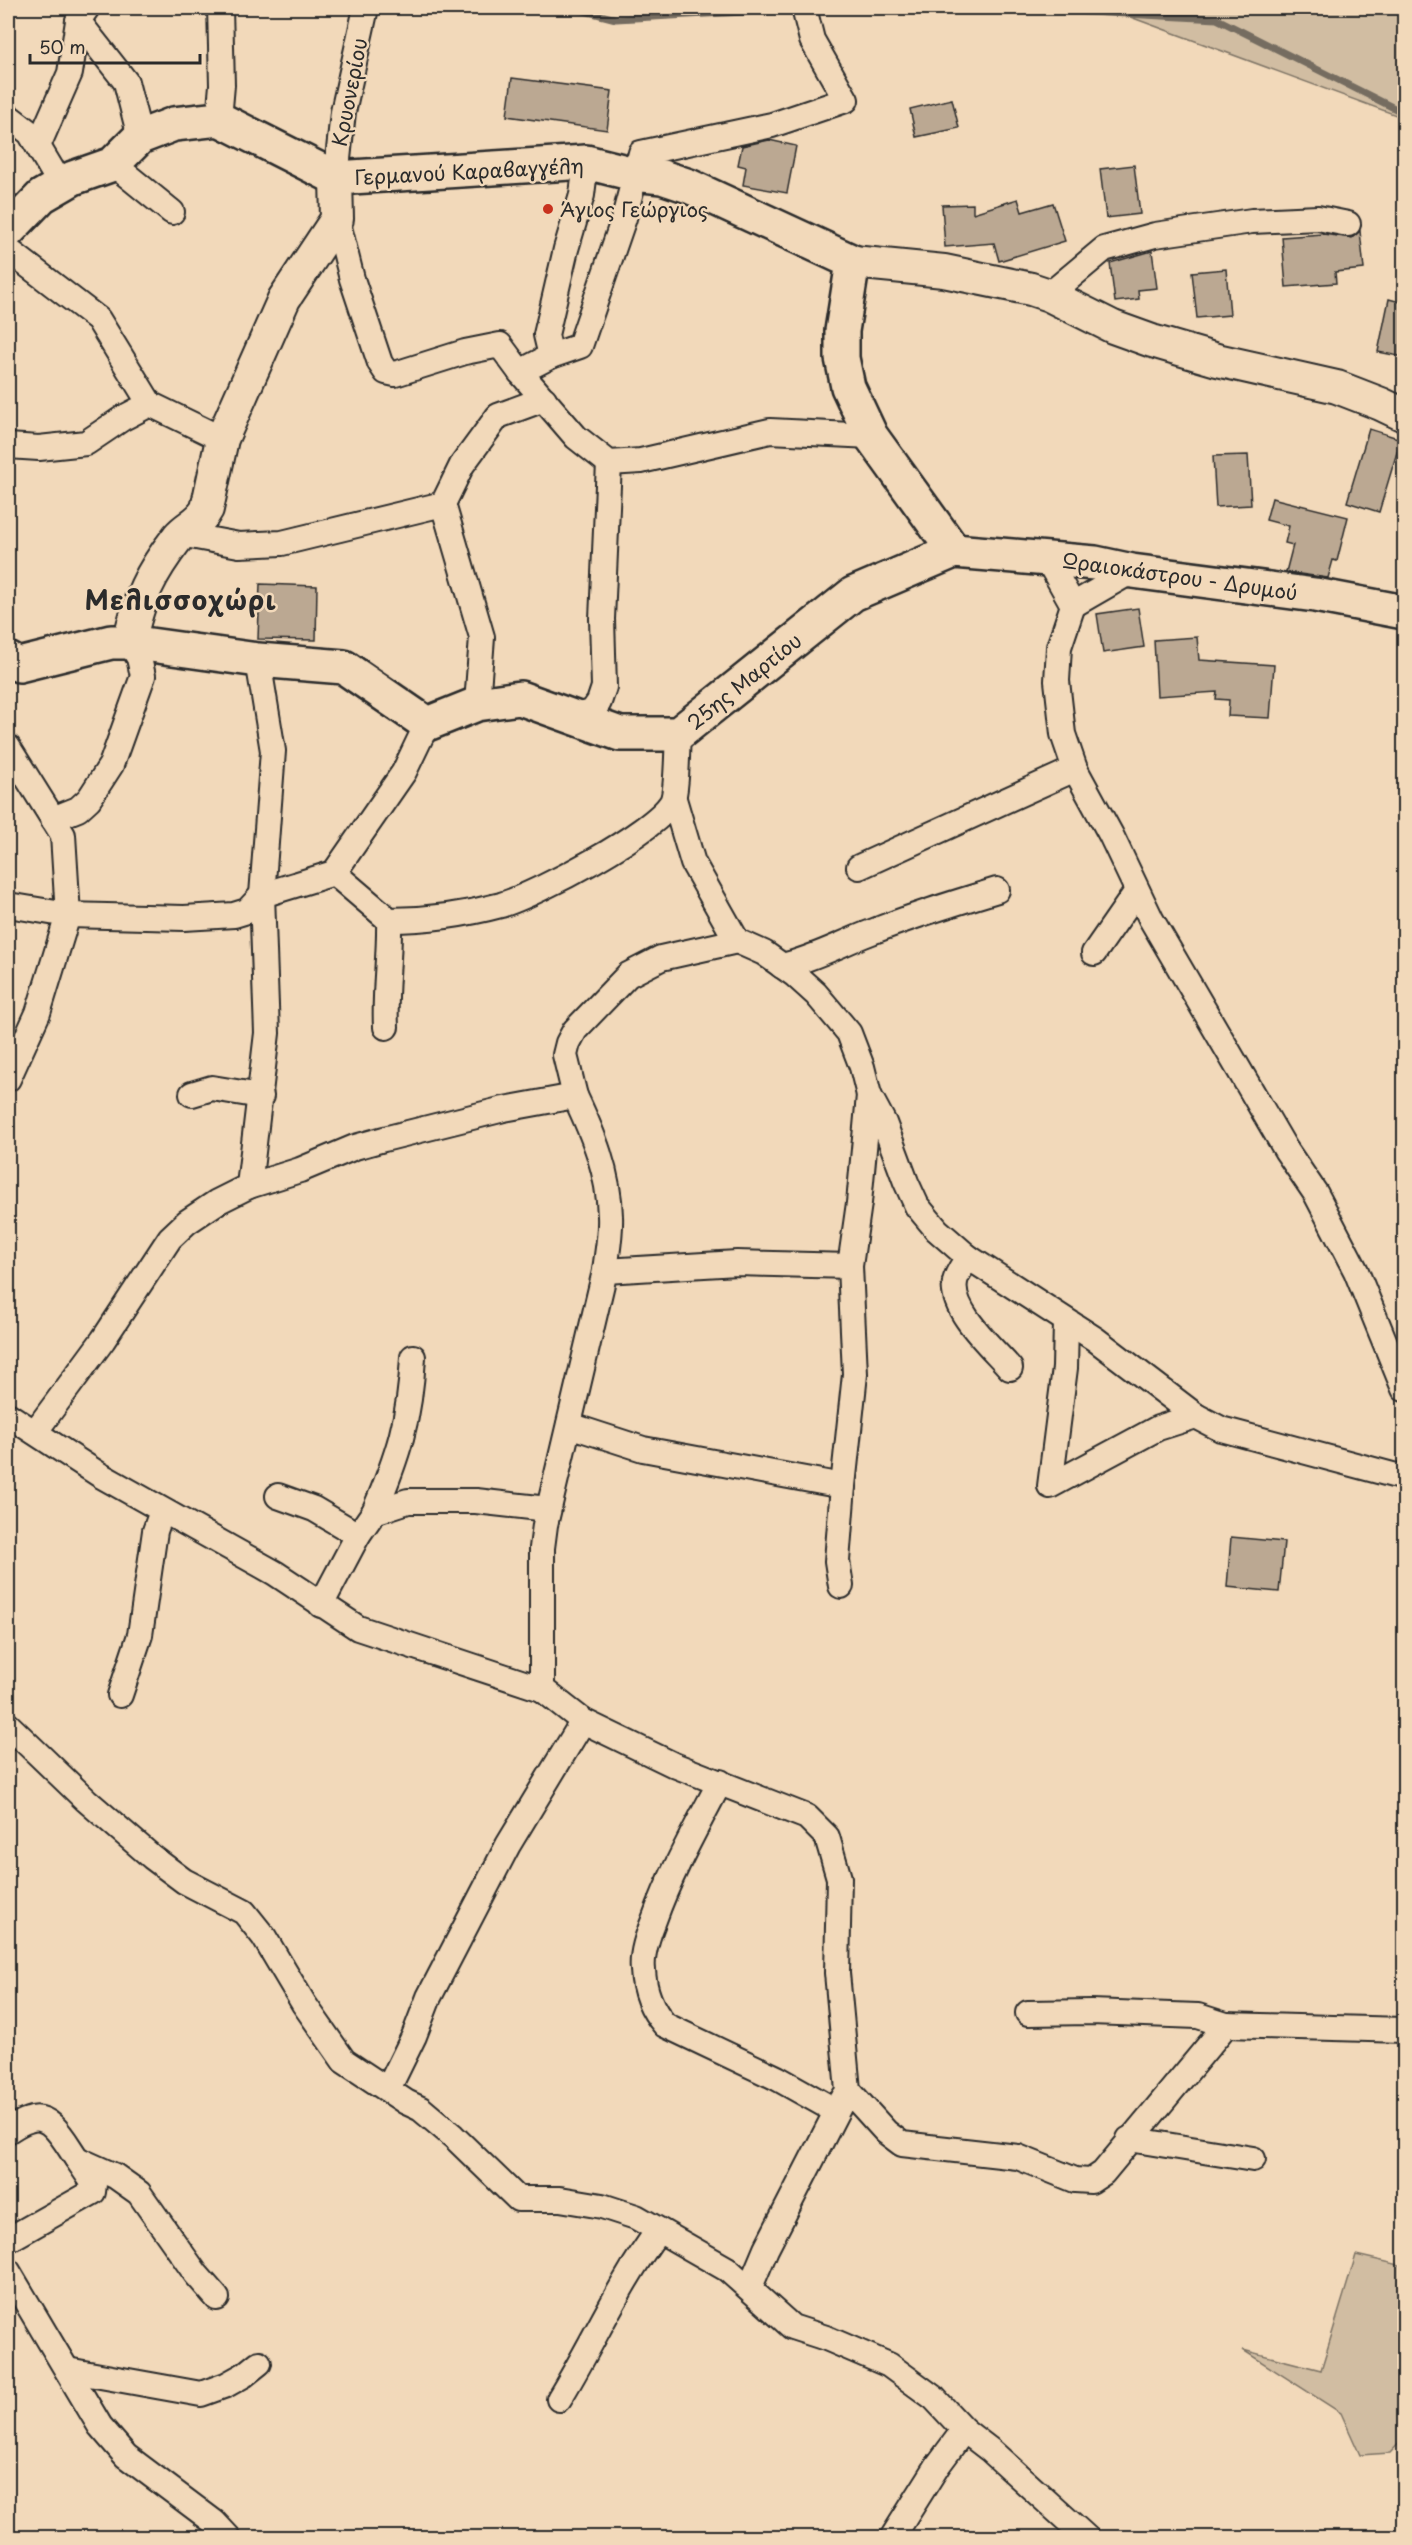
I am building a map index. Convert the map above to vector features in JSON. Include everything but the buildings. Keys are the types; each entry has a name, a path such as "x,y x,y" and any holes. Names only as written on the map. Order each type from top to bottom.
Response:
{"main road":[{"path":"8,231 42,196 62,184 113,164 140,137 174,124 219,119"},
{"name":"Γερμανού Καραβαγγέλη","path":"219,119 336,178 586,162 634,174 662,177 689,186 853,262"},
{"path":"853,262 842,331 842,358 848,387 870,436 954,551"},
{"name":"Ωραιοκάστρου - Δρυμού","path":"954,551 1095,562 1132,571 1315,595 1404,612"},
{"name":"25ης Μαρτίου","path":"427,724 477,704 520,698 620,735 678,734 853,594 954,551"},
{"path":"11,668 111,642 129,642 258,660 344,667 427,724"}],"street":[{"path":"219,119 222,85 220,8"},
{"name":"Κρυονερίου","path":"336,178 343,112 366,8"},
{"path":"520,372 551,356 580,346 624,218 641,153 772,125 846,100 812,40 804,8"},
{"path":"83,14 126,82 140,137"},
{"path":"38,146 70,73 83,14"},
{"path":"8,117 30,133 62,184"},
{"path":"551,356 546,335 566,249 582,195 586,162"},
{"path":"113,164 172,212"},
{"path":"336,178 337,219 351,279 380,363 386,372 395,374 465,352 500,345 576,437 609,463 641,461 770,431 870,436"},
{"path":"1049,295 1104,249 1155,235 1252,221 1318,218 1348,224"},
{"path":"53,819 78,809 89,799 111,765 142,676 139,658 129,642 140,598 148,579 180,534 203,518 222,439 285,299 337,219"},
{"path":"8,250 98,319 150,405 222,439"},
{"path":"853,262 986,279 1049,295 1113,327 1152,341 1217,360 1336,387 1404,415"},
{"path":"477,704 482,637 443,504 462,465 498,416 544,399"},
{"path":"8,446 39,448 86,443 123,418 150,405"},
{"path":"573,716 592,712 599,702 604,687 602,619 609,463"},
{"path":"180,534 238,544 282,543 443,504"},
{"path":"1046,557 1073,605"},
{"path":"1132,571 1073,605 1059,647 1056,681 1063,734 1075,769 1111,835 1151,919 1286,1150 1316,1194 1356,1271 1404,1389"},
{"path":"249,1186 267,1033 262,895 273,751 258,660"},
{"path":"8,905 68,915 184,918 234,915 247,911 262,895 334,873 404,772 427,724"},
{"path":"678,734 674,799 693,863 737,940 764,953 816,994 849,1033 862,1067 869,1095 884,1123 917,1206 937,1230 968,1257 1095,1339 1196,1416 1221,1429 1404,1478"},
{"path":"8,747 63,835 68,915 38,1013 8,1079"},
{"path":"859,867 1075,769"},
{"path":"334,873 389,920 419,920 465,913 504,904 573,872 618,847 663,814 674,799"},
{"path":"782,966 818,955 868,933 935,909 998,890"},
{"path":"1094,953 1137,891"},
{"path":"386,1027 384,1001 390,945 389,920"},
{"path":"542,1689 542,1548 548,1509 605,1271 610,1216 605,1174 596,1142 575,1096 565,1055 568,1043 575,1030 628,975 662,958 737,940"},
{"path":"192,1094 212,1088 261,1096"},
{"path":"842,1586 837,1561 855,1374 850,1266 859,1203 869,1095"},
{"path":"35,1432 103,1340 170,1238 187,1222 207,1209 249,1186 300,1170 355,1147 504,1109 575,1096"},
{"path":"968,1257 954,1281 957,1300 964,1316 1010,1368"},
{"path":"605,1271 737,1263 850,1266"},
{"path":"1066,1322 1065,1368 1050,1486 1158,1428 1196,1416"},
{"path":"321,1605 358,1535 374,1512 392,1470 406,1426 413,1357"},
{"path":"8,1415 55,1447 162,1511 275,1573 358,1628 542,1689 583,1721 674,1765 807,1817 827,1837 839,1878 837,1973 848,2090 766,2249 750,2287"},
{"path":"569,1425 643,1449 843,1486"},
{"path":"278,1496 314,1509 358,1535"},
{"path":"374,1512 408,1501 476,1501 548,1509"},
{"path":"120,1695 140,1635 155,1531 162,1511"},
{"path":"388,2090 414,2036 429,1996 508,1845 583,1721"},
{"path":"8,1725 86,1800 152,1857 184,1881 244,1912 264,1937 304,2004 344,2061 406,2102 421,2109 453,2136 518,2199 560,2199 602,2206 636,2217 657,2231 728,2269 792,2327 851,2348 889,2366 934,2397 964,2430 990,2450 1072,2533"},
{"path":"720,1782 667,1883 646,1940 642,1968 648,1995 654,2012 665,2025 777,2078 836,2111"},
{"path":"1028,2013 1101,2012 1198,2016 1226,2025 1404,2030"},
{"path":"848,2090 886,2132 902,2144 1018,2157 1075,2180 1091,2181 1103,2173 1226,2025"},
{"path":"8,2131 31,2118 41,2119 51,2124 94,2184 93,2192 8,2240"},
{"path":"1129,2139 1253,2159"},
{"path":"77,2159 115,2176 139,2193 196,2274 217,2298"},
{"path":"558,2399 592,2343 637,2259 657,2231"},
{"path":"8,2271 100,2426 126,2456 214,2522 229,2538"},
{"path":"67,2370 201,2394 244,2375 259,2363"},
{"path":"892,2538 938,2464 964,2430"}],"shaded area":[{"path":"1106,8 1404,8 1404,118"},
{"path":"1356,2255 1404,2266 1404,2438 1390,2453 1360,2455 1341,2413 1243,2350 1321,2370"}],"waterway":[{"path":"573,8 616,19 818,8"},
{"path":"1017,8 1217,19 1404,113"}],"place":[{"name":"Άγιος Γεώργιος","path":"548,209"}],"district":[{"name":"Μελισσοχώρι","path":"181,599"}]}
